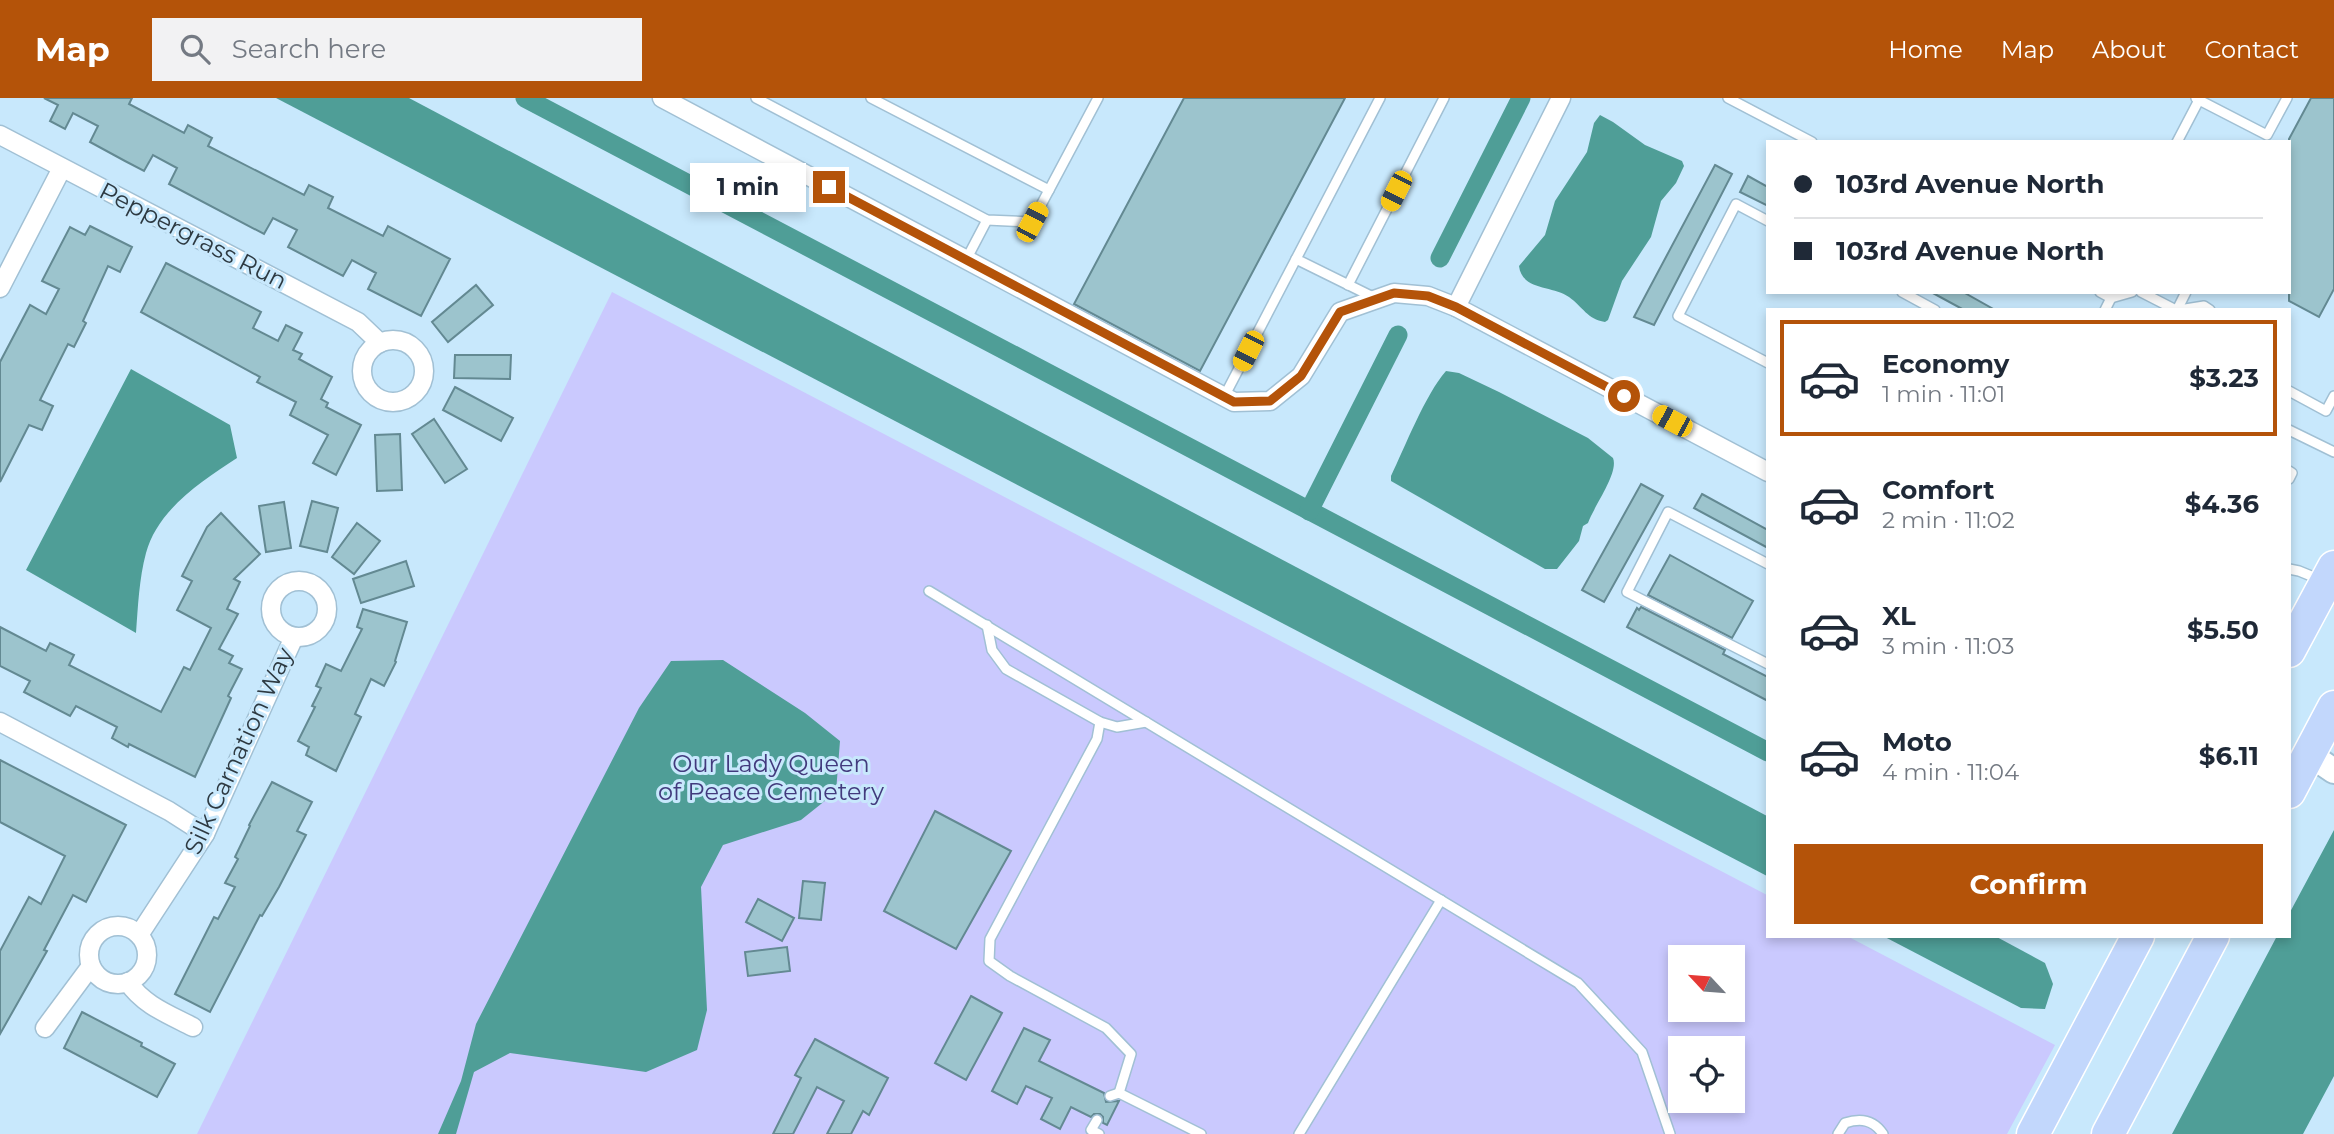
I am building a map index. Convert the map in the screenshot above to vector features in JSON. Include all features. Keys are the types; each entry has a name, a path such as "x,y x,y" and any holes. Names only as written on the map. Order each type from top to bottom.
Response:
{"highway":[{"path":"2291,647 2330,575"},
{"path":"2291,789 2311,757 2334,707"},
{"path":"2033,1134 2137,938"},
{"path":"2108,1134 2212,938"}],"street":[{"path":"662,98 1234,402 1270,401 1301,376 1340,312 1394,293 1428,296 1456,307 1766,471"},
{"path":"1456,307 1561,98"},
{"name":"Peppergrass Run","path":"0,135 358,321 380,343"},
{"path":"0,288 62,168"},
{"name":"Silk Carnation Way","path":"139,934 205,834 293,637"},
{"path":"0,722 169,811 205,834"},
{"path":"121,926 139,934 144,942 146,961 143,970 128,982 110,984 95,974 90,966 90,946 102,930 121,926"},
{"path":"45,1028 90,966"},
{"path":"128,982 135,993 148,1003 192,1027"}],"lane":[{"path":"756,98 986,220 1032,222 1098,98"},
{"path":"871,98 1049,190"},
{"path":"1224,397 1380,98"},
{"path":"1348,285 1444,98"},
{"path":"1728,98 1808,140"},
{"path":"2178,140 2197,99 2266,139 2287,98"},
{"path":"1766,220 1736,204 1678,316 1766,362"},
{"path":"966,260 986,220"},
{"path":"1296,259 1377,299"},
{"path":"1906,294 1931,308"},
{"path":"2145,294 2173,308"},
{"path":"2291,392 2326,411 2334,396"},
{"path":"2291,431 2334,452"},
{"path":"1766,563 1668,512 1627,592 1766,663"},
{"path":"2291,569 2330,575"},
{"path":"929,591 1578,983 1642,1052 1670,1134"},
{"path":"987,625 992,650 1006,669 1101,722 1117,727 1146,722"},
{"path":"1101,722 1097,739 990,939 989,961 1010,976 1106,1028 1131,1054 1114,1094 1201,1134"},
{"path":"1299,1134 1441,901"},
{"path":"1838,1134 1844,1123 1859,1118 1877,1125 1883,1134"},
{"path":"1097,1120 1091,1130 1099,1134"}],"green space":[{"name":"Our Lady Queen of Peace Cemetery","path":"612,292 1766,894 1766,938 1851,938 2055,1045 2007,1134 197,1134"}],"shaded area":[{"path":"276,98 409,98 1766,815 1766,875"},
{"path":"1600,115 1645,145 1682,161 1684,166 1676,183 1661,201 1651,237 1622,281 1605,322 1589,315 1562,293 1532,284 1521,274 1519,266 1545,235 1555,201 1587,152 1594,123"},
{"path":"131,369 230,425 237,458 183,498 160,523 146,553 136,633 26,570"},
{"path":"1446,371 1459,373 1588,438 1613,458 1612,472 1605,490 1588,523 1583,526 1579,541 1557,569 1545,569 1391,481 1423,407"},
{"path":"723,660 805,713 840,741 836,792 801,820 723,845 701,887 707,1010 697,1050 646,1072 510,1053 474,1072 456,1134 438,1134 461,1081 476,1024 639,708 671,661"},
{"path":"2334,830 2334,1076 2303,1134 2172,1134 2276,938 2291,938 2291,910"},
{"path":"1887,938 1999,938 2045,963 2053,984 2045,1009 2021,1008"}],"building":[{"path":"44,98 132,98 129,104 184,133 188,125 212,138 208,146 304,195 309,185 333,197 328,208 383,236 388,226 450,259 421,316 368,289 376,273 352,260 343,276 288,247 297,230 273,218 264,234 169,184 177,168 153,155 144,171 90,142 98,126 73,113 65,129 50,121 58,105"},
{"path":"1184,98 1345,98 1200,371 1074,304"},
{"path":"2311,98 2334,98 2334,289 2319,317 2289,301 2289,139"},
{"path":"1715,165 1732,174 1654,325 1634,317"},
{"path":"1748,176 1766,186 1766,205 1740,192"},
{"path":"90,226 132,247 120,272 108,266 74,347 68,344 40,400 53,406 42,430 29,425 0,482 0,362 30,305 46,314 59,289 42,281 70,227 85,235"},
{"path":"166,263 261,312 253,328 278,341 286,325 302,333 293,350 302,354 299,359 332,377 321,399 328,403 326,407 361,425 336,475 313,463 328,435 290,415 296,402 257,382 260,377 141,312"},
{"path":"476,285 493,305 448,342 432,322"},
{"path":"1935,294 1967,294 1991,308 1960,308"},
{"path":"455,355 511,355 510,379 454,378"},
{"path":"455,387 513,418 501,441 443,410"},
{"path":"434,419 467,469 445,483 412,434"},
{"path":"400,434 402,490 377,491 375,435"},
{"path":"1641,484 1663,496 1604,602 1582,590"},
{"path":"1702,494 1766,529 1766,547 1694,508"},
{"path":"312,501 338,508 327,552 300,546"},
{"path":"284,502 291,548 266,552 259,506"},
{"path":"221,513 260,554 234,579 240,582 227,609 238,614 219,649 233,656 229,663 242,669 195,777 112,738 117,727 76,706 70,716 24,692 30,681 0,666 0,627 46,651 50,643 74,655 69,665 161,712 184,667 190,670 211,628 177,610 192,581 182,576 207,527"},
{"path":"357,523 380,541 354,574 332,557"},
{"path":"1670,555 1753,601 1732,638 1648,595"},
{"path":"406,561 414,586 361,603 353,579"},
{"path":"1641,607 1725,650 1723,654 1766,676 1766,700 1627,627 1637,608 1639,610"},
{"path":"363,609 407,622 396,662 384,686 371,679 355,714 361,717 336,771 306,755 309,747 298,741 315,707 312,706 321,688 316,686 326,664 341,671 362,629 357,627"},
{"path":"0,760 126,825 86,902 73,895 44,950 47,951 0,1034 0,951 29,897 41,904 65,856 0,822"},
{"path":"272,782 312,802 297,831 306,835 279,887 262,916 260,915 210,1012 175,994 214,917 218,919 235,887 225,883 238,859 235,857 249,825"},
{"path":"935,811 1011,851 956,949 884,911"},
{"path":"803,881 825,883 821,920 799,918"},
{"path":"758,899 794,918 782,941 746,922"},
{"path":"787,947 790,971 748,976 745,952"},
{"path":"971,996 1002,1013 966,1080 935,1063"},
{"path":"82,1012 142,1043 141,1046 175,1064 157,1097 64,1048"},
{"path":"1024,1028 1050,1040 1039,1061 1104,1093 1106,1102 1119,1101 1107,1125 1103,1123 1100,1114 1091,1117 1071,1107 1060,1129 1041,1119 1052,1098 1026,1086 1017,1104 992,1091"},
{"path":"815,1039 888,1078 869,1115 863,1111 851,1134 827,1134 844,1101 817,1087 793,1134 773,1134 801,1078 795,1075"}],"waterway":[{"path":"525,98 1766,751"},
{"path":"1440,258 1521,98"},
{"path":"1309,511 1398,335"}],"route":[{"path":"829,187 1234,402 1270,401 1301,376 1340,312 1394,293 1428,296 1456,307 1624,396"}]}
